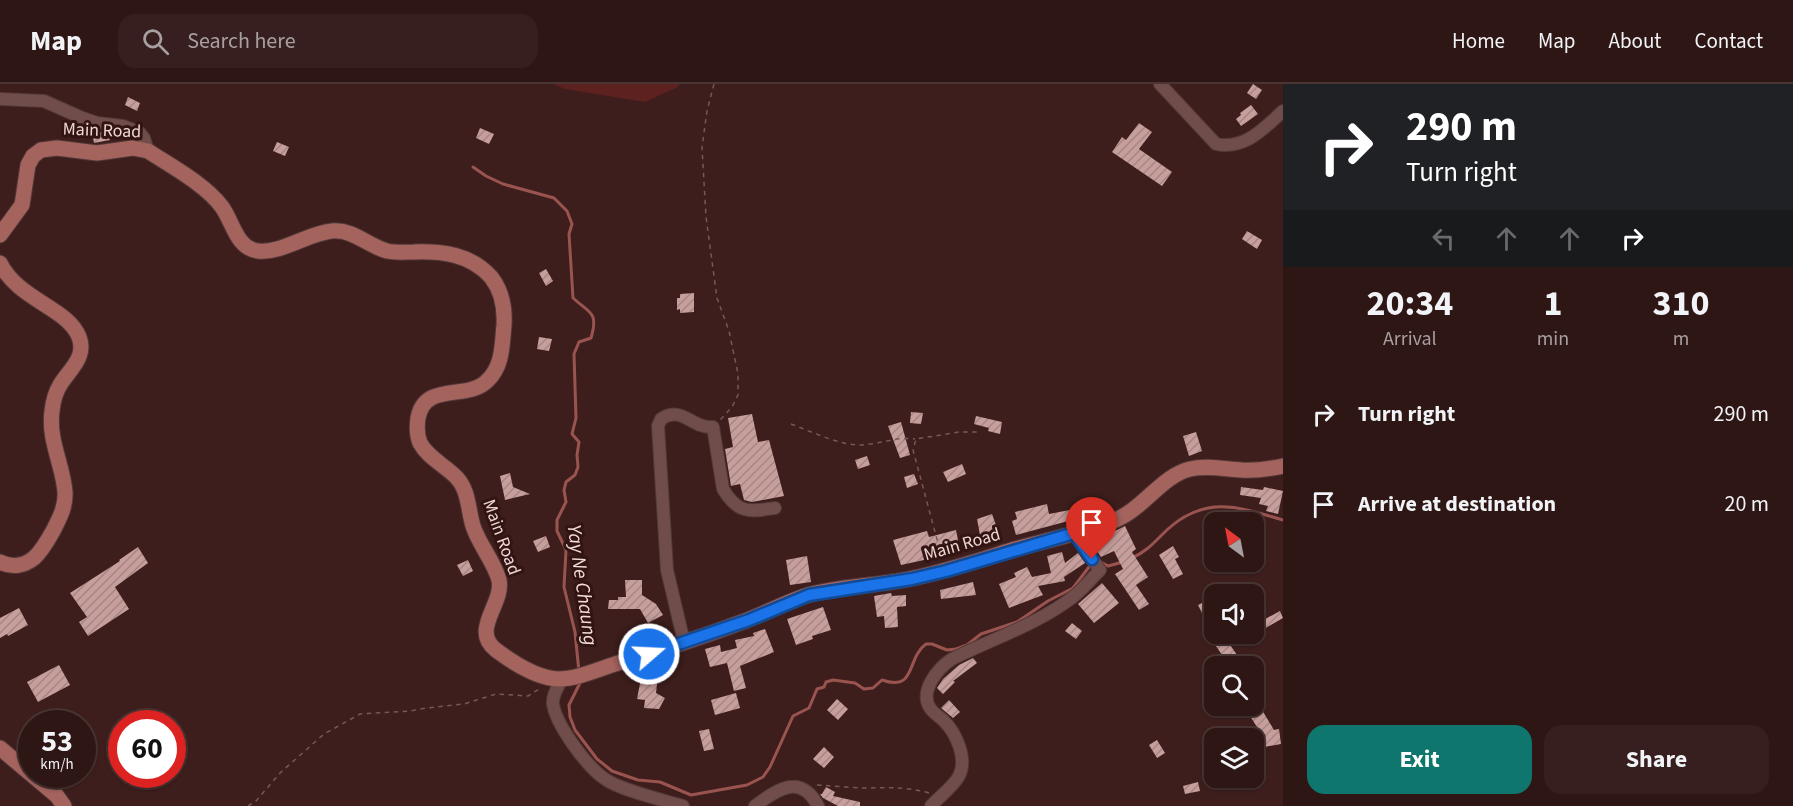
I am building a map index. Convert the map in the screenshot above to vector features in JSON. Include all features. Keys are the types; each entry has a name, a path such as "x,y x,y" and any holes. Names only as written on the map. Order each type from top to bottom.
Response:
{"main road":[{"name":"Main Road","path":"0,235 22,205 28,165 40,150 57,148 97,153 133,148 148,151 211,194 226,212 241,242 254,250 265,251 323,233 342,231 385,250 435,251 459,256 476,264 495,282 504,312 502,352 496,370 485,383 474,389 440,393 426,401 418,417 418,432 422,446 457,478 463,487 474,529 497,574 500,591 487,624 488,642 498,651 529,669 558,679 684,642 749,620 809,595 885,584 946,571 1105,524 1131,513 1166,483 1186,470 1207,467 1282,469"},
{"path":"0,263 6,275 15,285 72,325 79,337 81,350 75,365 57,390 51,412 54,447 65,492 60,517 49,539 35,557 13,566 0,562"},
{"path":"0,748 57,796 64,806"}],"street":[{"path":"1160,84 1216,144 1228,146 1246,142 1283,111"},
{"path":"0,99 44,101 97,123 123,126 139,132 144,138 148,151"},
{"path":"684,642 667,570 658,426 661,419 673,414 704,427 713,427 723,489 728,497 742,510 752,512 775,508"},
{"path":"931,806 959,777 962,768 958,745 952,732 931,709 928,702 926,694 936,673 943,664 952,659 1036,620 1072,598 1100,570 1074,533"},
{"path":"558,679 554,696 555,712 562,727 595,771 606,780 619,786 683,806"},
{"path":"755,806 781,788 798,787 806,790 818,806"}],"path":[{"path":"713,427 732,406 738,395 738,374 729,331 717,298 706,217 702,147 707,111 714,84"},
{"path":"790,424 850,445 905,438 916,439 959,432 978,432"},
{"path":"916,439 913,450 946,571"},
{"path":"248,806 256,801 280,773 324,734 360,714 464,704 496,694 528,696 558,679"},
{"path":"798,787 893,786 940,796"}],"shaded area":[{"path":"553,84 679,84 678,87 645,102 565,89"}],"building":[{"path":"1253,84 1262,90 1256,99 1247,93"},
{"path":"128,97 140,103 137,111 125,105"},
{"path":"1251,105 1258,114 1241,126 1236,119"},
{"path":"1139,123 1152,132 1139,149 1172,172 1162,186 1112,152 1122,137 1126,140"},
{"path":"480,128 494,134 489,144 476,138"},
{"path":"92,132 108,133 110,140 94,143"},
{"path":"277,142 289,147 285,156 273,151"},
{"path":"1247,231 1262,240 1257,249 1242,239"},
{"path":"546,269 553,281 546,286 539,273"},
{"path":"694,293 694,312 680,313 680,309 677,310 677,298 680,298 680,294"},
{"path":"539,337 552,339 549,351 537,349"},
{"path":"911,412 923,413 921,424 910,423"},
{"path":"752,414 758,442 769,440 784,496 752,502 744,500 740,484 731,486 725,449 733,447 728,418"},
{"path":"976,416 1002,422 1000,434 974,424"},
{"path":"901,422 910,455 900,458 888,426"},
{"path":"1196,432 1202,451 1189,456 1183,436"},
{"path":"867,456 870,465 858,469 855,460"},
{"path":"962,464 966,474 948,482 943,472"},
{"path":"510,473 513,487 530,494 505,500 500,476"},
{"path":"914,474 918,484 907,488 904,477"},
{"path":"1241,487 1263,490 1264,487 1283,491 1278,514 1266,511 1268,506 1259,504 1261,498 1240,495"},
{"path":"1047,504 1049,514 1080,508 1083,519 1016,535 1012,521 1017,519 1015,512"},
{"path":"992,514 998,531 980,535 977,519"},
{"path":"1125,526 1136,549 1132,552 1148,577 1136,585 1149,604 1139,610 1115,574 1123,569 1114,551 1101,557 1093,545 1093,542"},
{"path":"956,530 959,545 931,552 933,558 901,565 893,540 927,531 929,537"},
{"path":"546,536 550,547 538,552 533,541"},
{"path":"1173,546 1179,557 1175,559 1183,574 1173,579 1159,555"},
{"path":"138,547 148,563 115,587 129,609 88,636 79,622 87,617 70,593"},
{"path":"1062,552 1065,563 1078,553 1085,563 1064,577 1065,581 1038,586 1043,595 1009,608 999,584 1016,577 1014,573 1027,567 1032,577 1051,573 1047,556"},
{"path":"807,556 811,582 790,585 786,560"},
{"path":"468,560 473,571 463,576 457,565"},
{"path":"625,580 642,580 642,595 656,604 663,615 648,623 640,609 608,609 609,600 626,597"},
{"path":"973,582 976,595 941,599 940,590"},
{"path":"1102,583 1119,603 1094,623 1078,604"},
{"path":"891,593 892,596 906,595 906,606 897,607 898,627 885,628 884,616 877,617 874,596"},
{"path":"1204,602 1204,617 1198,605"},
{"path":"823,607 831,630 812,636 813,639 796,645 787,619"},
{"path":"19,608 28,625 0,638 0,618"},
{"path":"1280,611 1283,618 1264,629 1264,620"},
{"path":"1072,623 1082,631 1076,639 1065,631"},
{"path":"765,629 774,652 740,666 746,688 734,691 727,663 710,667 705,649 720,645 721,652 737,648 735,640 754,636 753,633"},
{"path":"1215,644 1229,644 1238,656 1223,656"},
{"path":"973,658 977,663 953,681 955,682 943,694 937,688 943,679 959,665"},
{"path":"59,665 70,685 38,702 27,682"},
{"path":"642,673 658,675 656,693 665,698 659,709 644,708 645,700 637,699"},
{"path":"736,693 740,708 715,715 711,700"},
{"path":"837,699 848,709 838,720 827,710"},
{"path":"949,700 960,712 953,718 941,708"},
{"path":"1264,713 1274,730 1279,729 1281,744 1264,747 1264,728 1258,728 1250,716 1264,716"},
{"path":"709,729 714,749 704,751 699,731"},
{"path":"1157,740 1165,753 1157,758 1149,745"},
{"path":"824,747 834,757 824,768 813,759"},
{"path":"1198,782 1200,791 1185,794 1183,786"},
{"path":"826,787 835,792 833,796 860,802 860,806 838,806 823,798 820,794"}],"waterway":[{"name":"Yay Ne Chaung","path":"473,167 503,184 554,198 567,211 572,224 569,234 573,298 593,317 591,338 579,342 574,354 576,418 572,434 579,442 578,467 575,475 566,482 564,490 566,502 557,520 557,531 566,550 564,587 575,632 579,672"},
{"name":"Yay Ne Chaung","path":"1132,558 1182,518 1196,511 1209,508 1237,508 1283,520"},
{"name":"Yay Ne Chaung","path":"1099,561 1108,566 1123,562"},
{"name":"Yay Ne Chaung","path":"581,681 569,705 570,717 575,730 597,759 612,771 638,780 660,782 691,795 747,785 763,777 770,767 793,716 809,708 817,689 824,687 826,682 833,680 855,683 864,689 873,688 882,680 901,681 906,678 920,650 926,644 947,650 956,649 967,645 981,634 1017,622 1048,601 1073,588 1094,564"}],"route":[{"path":"649,654 749,620 809,595 912,579 1074,533 1092,559"}]}
